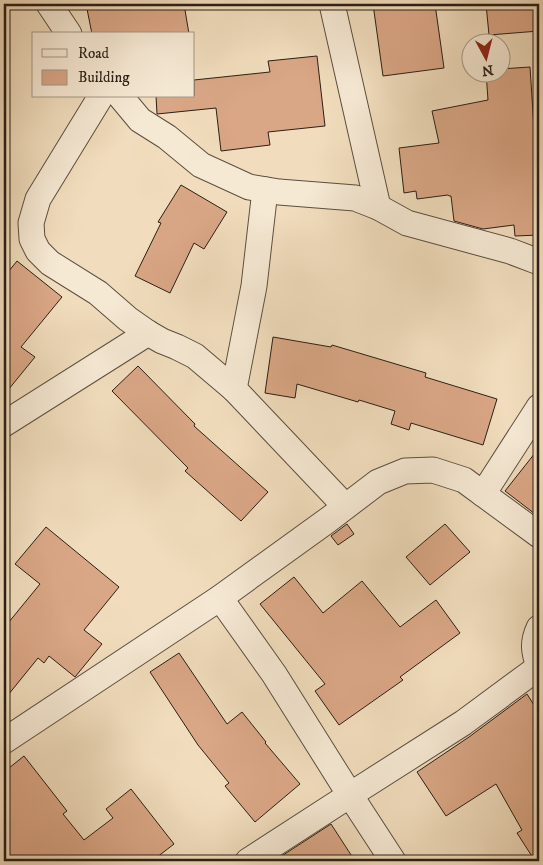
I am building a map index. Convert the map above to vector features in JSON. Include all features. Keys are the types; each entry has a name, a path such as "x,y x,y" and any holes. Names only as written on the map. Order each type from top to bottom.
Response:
{"street":[{"path":"49,4 68,32"},
{"path":"332,4 378,207"},
{"path":"100,98 38,199 31,223 32,238 38,250 50,263 98,293 128,319 148,333 195,356 234,389 345,506"},
{"path":"122,98 140,120 168,137 201,165 249,188 355,198 407,222 510,251 539,262"},
{"path":"234,389 254,286 265,190"},
{"path":"4,424 148,333"},
{"path":"484,494 539,407"},
{"path":"4,741 220,598 378,482 405,471 433,470 464,480 539,535"},
{"path":"220,598 274,674 394,861"},
{"path":"248,861 463,723 539,667 534,652 534,640 539,628"}],"building":[{"path":"86,4 184,4 189,32 92,32"},
{"path":"373,4 435,4 444,68 383,76"},
{"path":"486,4 539,4 539,31 510,33 489,32"},
{"path":"317,56 325,126 268,132 270,145 221,151 216,108 157,114 156,98 195,98 195,80 270,72 268,61"},
{"path":"530,67 534,128 539,128 539,235 515,236 514,225 483,229 454,221 451,196 417,199 416,191 404,193 399,148 439,143 432,111 488,100 487,82 510,82 510,68"},
{"path":"181,185 227,212 204,249 194,243 170,293 135,276 161,223 158,222"},
{"path":"17,261 62,297 21,347 35,357 4,395 4,277"},
{"path":"273,337 331,347 332,345 426,373 425,377 497,399 483,445 411,423 409,430 391,424 395,411 297,384 295,398 265,393"},
{"path":"138,366 195,424 194,426 268,492 241,521 185,471 188,468 112,391"},
{"path":"539,448 539,517 505,491"},
{"path":"347,524 354,534 338,545 331,536"},
{"path":"445,524 470,552 430,585 406,557"},
{"path":"46,527 119,587 84,630 102,644 75,677 49,656 44,663 38,658 4,700 4,628 40,584 15,564"},
{"path":"294,577 323,613 362,581 400,627 436,600 460,633 400,677 403,680 339,725 315,691 325,684 260,604"},
{"path":"179,653 227,724 242,712 265,743 300,784 255,822 225,786 229,783 198,745 150,672"},
{"path":"527,694 539,713 539,861 535,861 517,833 522,830 496,784 446,816 417,772 469,737"},
{"path":"24,756 67,811 63,814 84,840 113,818 106,809 131,789 174,844 152,861 4,861 4,772"},
{"path":"331,824 355,861 274,861"}]}
